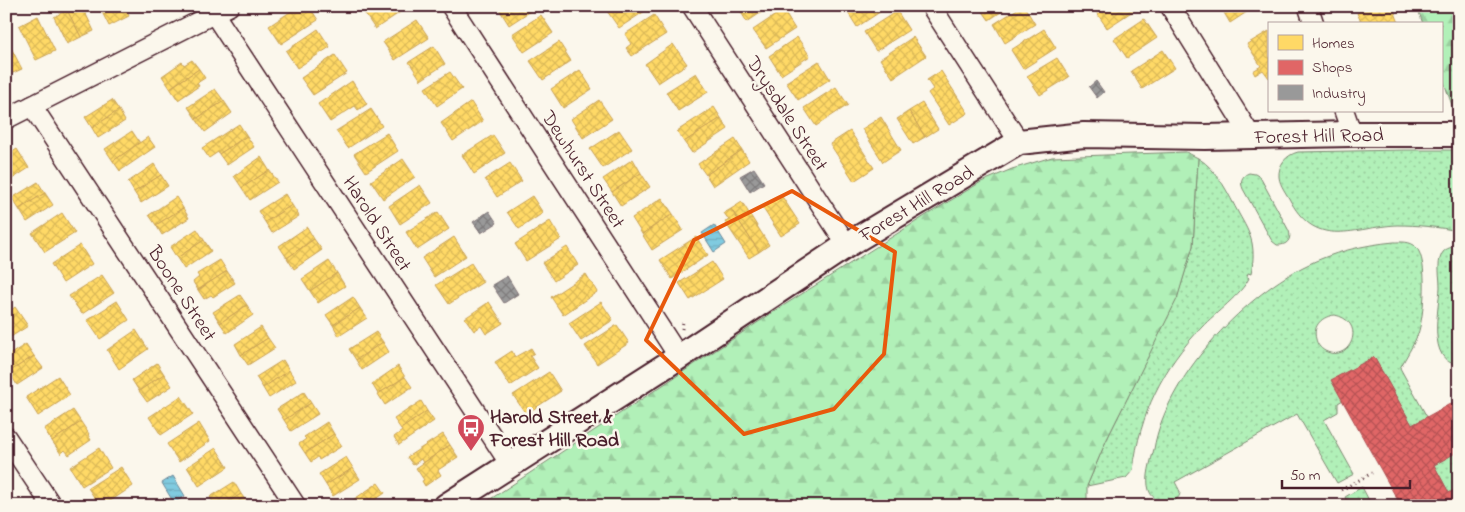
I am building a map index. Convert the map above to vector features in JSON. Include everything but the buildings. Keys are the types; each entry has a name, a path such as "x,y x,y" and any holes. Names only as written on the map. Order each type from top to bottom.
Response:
{"street":[{"name":"Dewhurst Street","path":"451,6 679,357"},
{"name":"Drysdale Street","path":"692,6 847,244"},
{"path":"932,6 1019,142"},
{"path":"1170,6 1251,136"},
{"path":"1308,6 1313,22"},
{"path":"6,119 217,9"},
{"name":"Harold Street","path":"217,9 510,464"},
{"name":"Boone Street","path":"32,106 296,506"},
{"path":"1344,112 1352,134"},
{"name":"Forest Hill Road","path":"446,506 679,357 847,244 1019,142 1084,135 1205,137 1459,134"},
{"path":"6,437 52,506"}],"path":[{"path":"682,330 683,321"},
{"path":"1341,490 1372,473"}],"highlighted area":[{"path":"792,191 895,252 884,354 834,409 744,434 646,340 694,240"}],"green space":[{"path":"1417,6 1459,6 1459,108 1453,108 1442,77 1442,22 1422,22"},
{"path":"1459,150 1459,231 1428,226 1397,225 1352,231 1325,231 1313,226 1302,217 1282,187 1279,177 1280,168 1284,161 1290,155 1298,152"},
{"path":"1186,152 1198,158 1193,246 1177,299 1106,441 1087,486 1087,506 480,506 778,309 981,182 1012,169 1052,157"},
{"path":"1198,158 1212,169 1222,183 1248,232 1253,251 1251,274 1248,273 1247,276 1249,278 1246,284 1188,343 1164,375 1147,411 1136,449 1133,470 1126,478 1087,486 1106,441 1177,298 1193,246"},
{"path":"1249,173 1260,177 1289,231 1290,237 1286,243 1277,245 1272,241 1243,189 1242,180"},
{"path":"1403,242 1414,245 1420,254 1423,264 1424,289 1420,326 1418,334 1400,368 1427,417 1412,425 1374,357 1332,380 1343,400 1338,403 1338,412 1324,420 1354,474 1337,483 1297,414 1175,482 1180,492 1176,500 1166,502 1156,499 1149,490 1148,475 1161,422 1174,395 1190,369 1210,343 1255,299 1279,281 1303,267 1336,253 1382,243","holes":["1335,315 1345,319 1351,325 1353,333 1352,341 1348,347 1342,352 1334,353 1323,350 1317,343 1315,334 1317,326 1326,317"]},
{"path":"1453,247 1459,247 1459,365 1449,362 1442,355 1438,345 1437,333 1440,259 1444,251"},
{"path":"1459,451 1459,487 1449,493 1434,465"},
{"path":"1362,487 1372,506 1349,506 1345,497"}],"water":[{"path":"714,225 726,244 714,252 702,233"},
{"path":"173,476 185,496 174,503 162,483"}],"place":[{"name":"Harold Street & Forest Hill Road","path":"471,452"}]}
